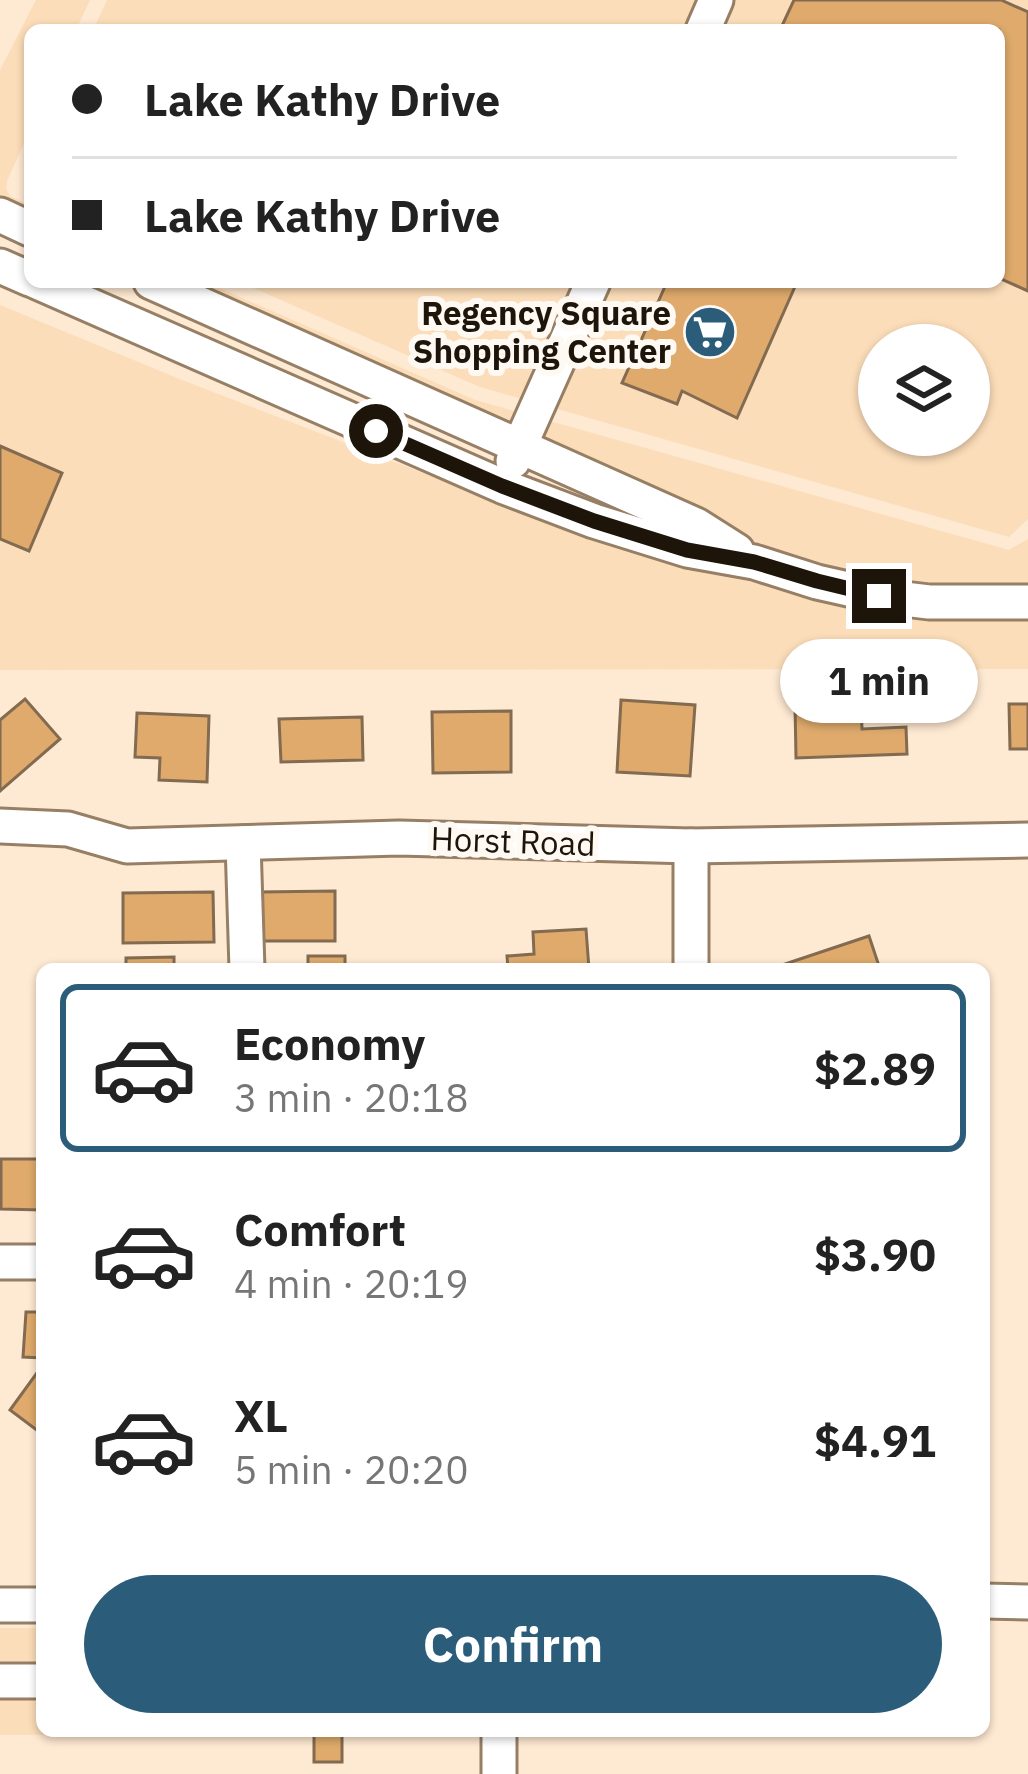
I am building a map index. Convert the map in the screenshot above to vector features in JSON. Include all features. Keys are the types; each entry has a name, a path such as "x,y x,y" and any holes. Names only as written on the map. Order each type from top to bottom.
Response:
{"street":[{"path":"52,288 502,486 594,521 687,550 754,562 879,596 929,602 1028,602"},
{"path":"165,288 696,525 754,562"},
{"path":"502,486 590,288"},
{"name":"Horst Road","path":"0,826 68,829 127,846 399,838 691,846 1028,840"},
{"path":"243,843 247,963"},
{"path":"691,846 691,963"},
{"path":"0,1262 36,1262"},
{"path":"990,1601 1028,1602"},
{"path":"0,1605 36,1605"},
{"path":"0,1681 36,1681"},
{"path":"499,1737 499,1774"}],"shaded area":[{"path":"36,0 90,0 79,24 24,24 24,143 6,189 24,202 24,208 0,197 0,70"},
{"path":"107,0 1028,0 1028,519 1009,537 480,387 254,288 1005,288 1005,24 96,24"},
{"path":"205,288 220,288 475,400 1009,550 1028,539 1028,585 970,587 883,580 762,547 704,511"},
{"path":"0,305 493,500 758,584 926,618 1028,618 1028,669 0,670"},
{"path":"0,1628 36,1628 36,1735 0,1735"}],"building":[{"path":"794,0 1001,0 1028,12 1028,291 1005,281 1005,24 783,24"},
{"name":"Regency Square Shopping Center","path":"664,288 794,288 737,418 682,391 677,404 622,383"},
{"path":"0,446 62,473 29,551 0,539"},
{"path":"876,664 911,664 912,703 876,703"},
{"path":"25,699 60,739 0,791 0,720"},
{"path":"621,700 695,705 690,776 617,772"},
{"path":"861,702 862,729 906,727 907,754 796,758 795,705"},
{"path":"1009,704 1028,704 1028,749 1010,749"},
{"path":"511,711 511,772 433,773 432,712"},
{"path":"137,713 209,716 207,782 159,780 160,758 135,757"},
{"path":"362,717 363,760 281,762 279,719"},
{"path":"335,891 335,941 259,941 259,892"},
{"path":"213,892 214,942 123,943 123,893"},
{"path":"586,929 589,963 508,963 507,956 534,954 533,932"},
{"path":"869,936 878,963 788,963"},
{"path":"308,956 345,956 345,963 308,963"},
{"path":"174,957 174,963 126,963 126,958"},
{"path":"1,1159 36,1159 36,1210 1,1209"},
{"path":"26,1312 36,1312 36,1358 23,1357"},
{"path":"36,1374 36,1430 10,1410"},
{"path":"314,1737 342,1737 342,1762 314,1762"}],"place":[{"name":"Regency Square Shopping Center","path":"710,332"}],"route":[{"path":"376,431 594,521 687,550 754,562 879,596"}]}
